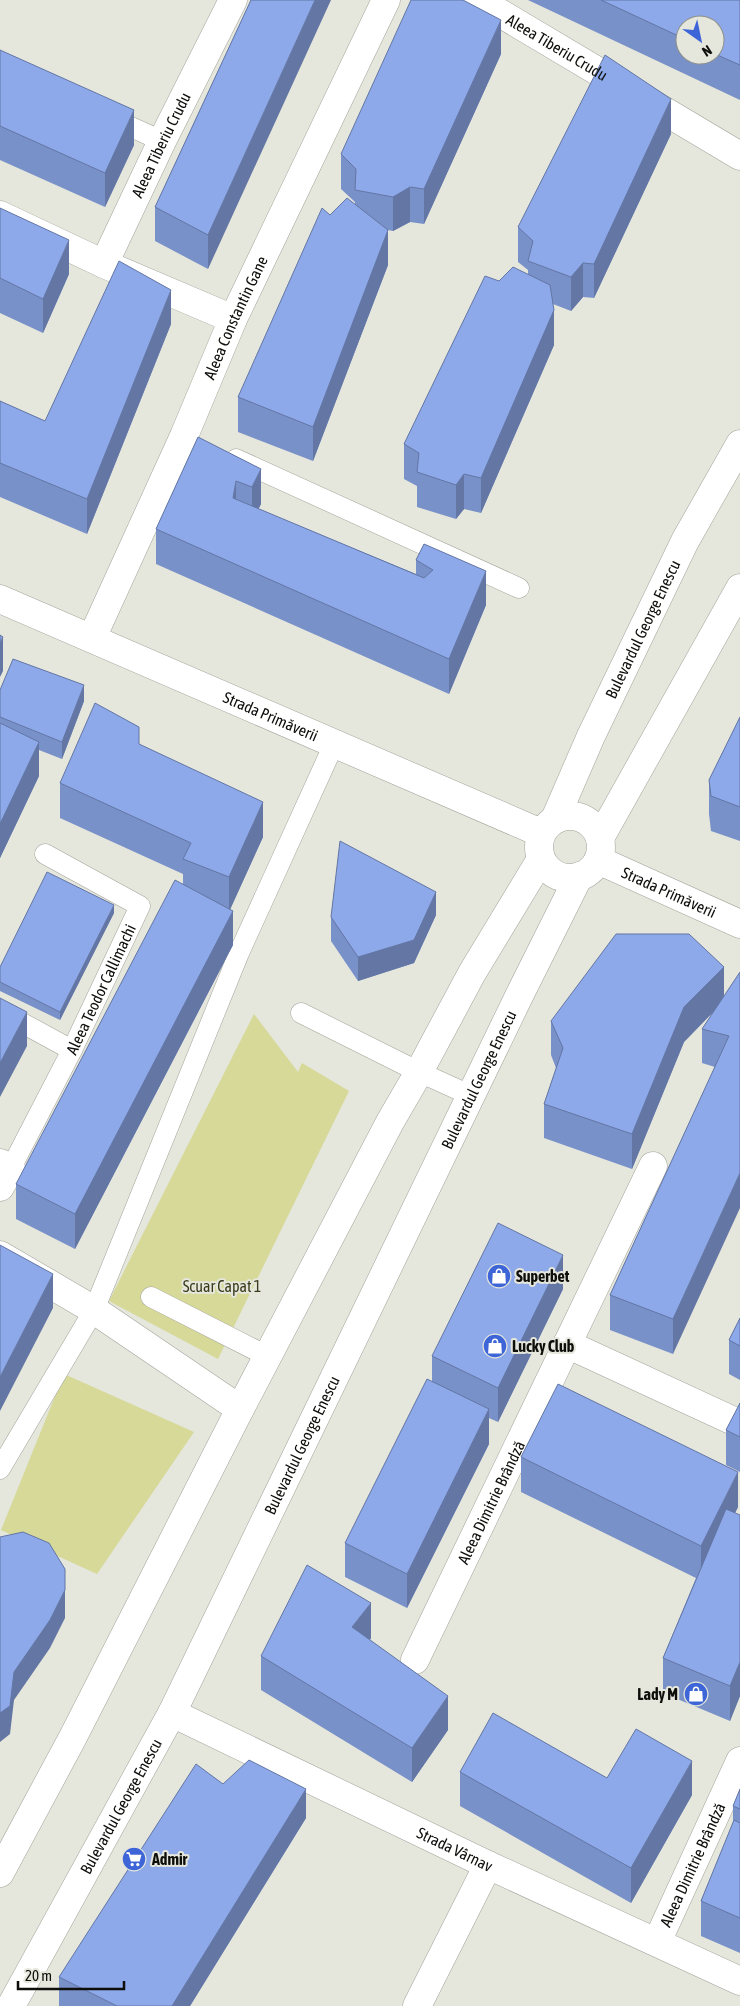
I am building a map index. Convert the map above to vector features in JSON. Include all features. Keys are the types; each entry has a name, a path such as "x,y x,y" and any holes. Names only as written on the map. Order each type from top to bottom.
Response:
{"main road":[{"name":"Aleea Tiberiu Crudu","path":"104,264 162,141 234,0"},
{"name":"Aleea Constantin Gane","path":"92,638 202,444 232,318 386,0"},
{"name":"Aleea Tiberiu Crudu","path":"478,0 740,156"},
{"path":"0,215 104,264 232,318"},
{"name":"Bulevardul George Enescu","path":"0,1873 73,1737 240,1409 390,1122 420,1072 545,837 591,736 685,541 740,444"},
{"name":"Bulevardul George Enescu","path":"11,2006 172,1712 520,994 740,588"},
{"name":"Strada Primăverii","path":"0,599 545,837"},
{"path":"564,816 582,818 590,822 592,858 561,877 546,867 545,837 564,816"},
{"name":"Strada Primăverii","path":"592,858 740,924"},
{"name":"Aleea Dimitrie Brândză","path":"415,1660 654,1166"},
{"path":"0,1255 94,1310 240,1409"},
{"path":"567,1344 740,1424"},
{"name":"Strada Vârnav","path":"172,1712 488,1865 740,1981"},
{"name":"Aleea Dimitrie Brândză","path":"658,1942 740,1761"},
{"path":"418,2006 488,1865"}],"lane":[{"path":"92,110 162,141"},
{"path":"202,444 518,588"},
{"path":"0,1469 94,1310 239,953 334,744"},
{"name":"Aleea Teodor Callimachi","path":"4,1172 72,1050 140,906 45,854"},
{"path":"0,1012 72,1050"},
{"path":"301,1013 472,1096"},
{"path":"151,1297 268,1356"}],"green space":[{"name":"Scuar Capat 1","path":"254,1014 298,1072 302,1063 349,1091 218,1359 109,1301"},
{"path":"64,1374 194,1432 97,1574 1,1530"}],"building":[{"path":"251,0 315,0 208,235 155,207"},
{"path":"411,0 463,0 501,20 424,189 410,187 393,197 355,190 356,169 341,154"},
{"path":"601,0 740,0 740,65 725,58 725,15 675,15 675,34"},
{"path":"0,50 134,110 105,173 0,126"},
{"path":"605,55 671,99 594,264 583,263 571,277 528,261 533,241 518,227"},
{"path":"347,198 388,230 313,427 238,397 322,208 330,215"},
{"path":"0,208 69,240 43,299 0,278"},
{"path":"119,261 171,290 87,499 0,463 0,401 45,421"},
{"path":"513,267 550,285 554,310 481,478 464,474 456,485 417,472 419,453 404,444 485,276 499,281"},
{"path":"198,437 261,469 252,487 236,481 233,498 424,578 433,570 416,560 424,544 486,571 449,659 156,529"},
{"path":"13,659 84,685 62,742 0,717 0,690"},
{"path":"95,703 139,727 139,744 263,802 229,877 183,859 191,843 60,783"},
{"path":"740,717 740,807 711,796 709,780"},
{"path":"0,723 39,742 0,824"},
{"path":"340,841 436,892 414,940 358,957 331,917"},
{"path":"47,872 114,905 60,1012 0,982 0,967"},
{"path":"175,880 233,911 75,1214 16,1184"},
{"path":"616,934 689,934 724,967 684,1007 632,1134 544,1104 563,1048 551,1021"},
{"path":"740,972 740,1173 673,1319 610,1295 729,1036 702,1029"},
{"path":"0,998 27,1012 0,1063"},
{"path":"498,1223 563,1255 498,1388 432,1356"},
{"path":"0,1245 53,1274 0,1377"},
{"path":"740,1318 740,1346 729,1340"},
{"path":"427,1379 489,1409 407,1574 345,1543"},
{"path":"558,1384 738,1472 701,1546 521,1457"},
{"path":"740,1403 740,1437 726,1430"},
{"path":"726,1509 740,1515 740,1662 730,1686 663,1658"},
{"path":"23,1532 49,1543 65,1569 65,1590 50,1620 14,1672 10,1706 0,1713 0,1537"},
{"path":"307,1565 371,1603 352,1627 448,1696 412,1748 261,1656"},
{"path":"493,1713 607,1778 636,1729 692,1761 631,1868 460,1772"},
{"path":"249,1760 306,1789 172,2006 117,2006 59,1977 196,1764 223,1784"},
{"path":"740,1789 740,1809 733,1806"},
{"path":"734,1820 740,1823 740,1918 701,1901"}],"place":[{"name":"Superbet","path":"499,1276"},
{"name":"Lucky Club","path":"495,1346"},
{"name":"Lady M","path":"696,1694"},
{"name":"Admir","path":"134,1859"}]}
